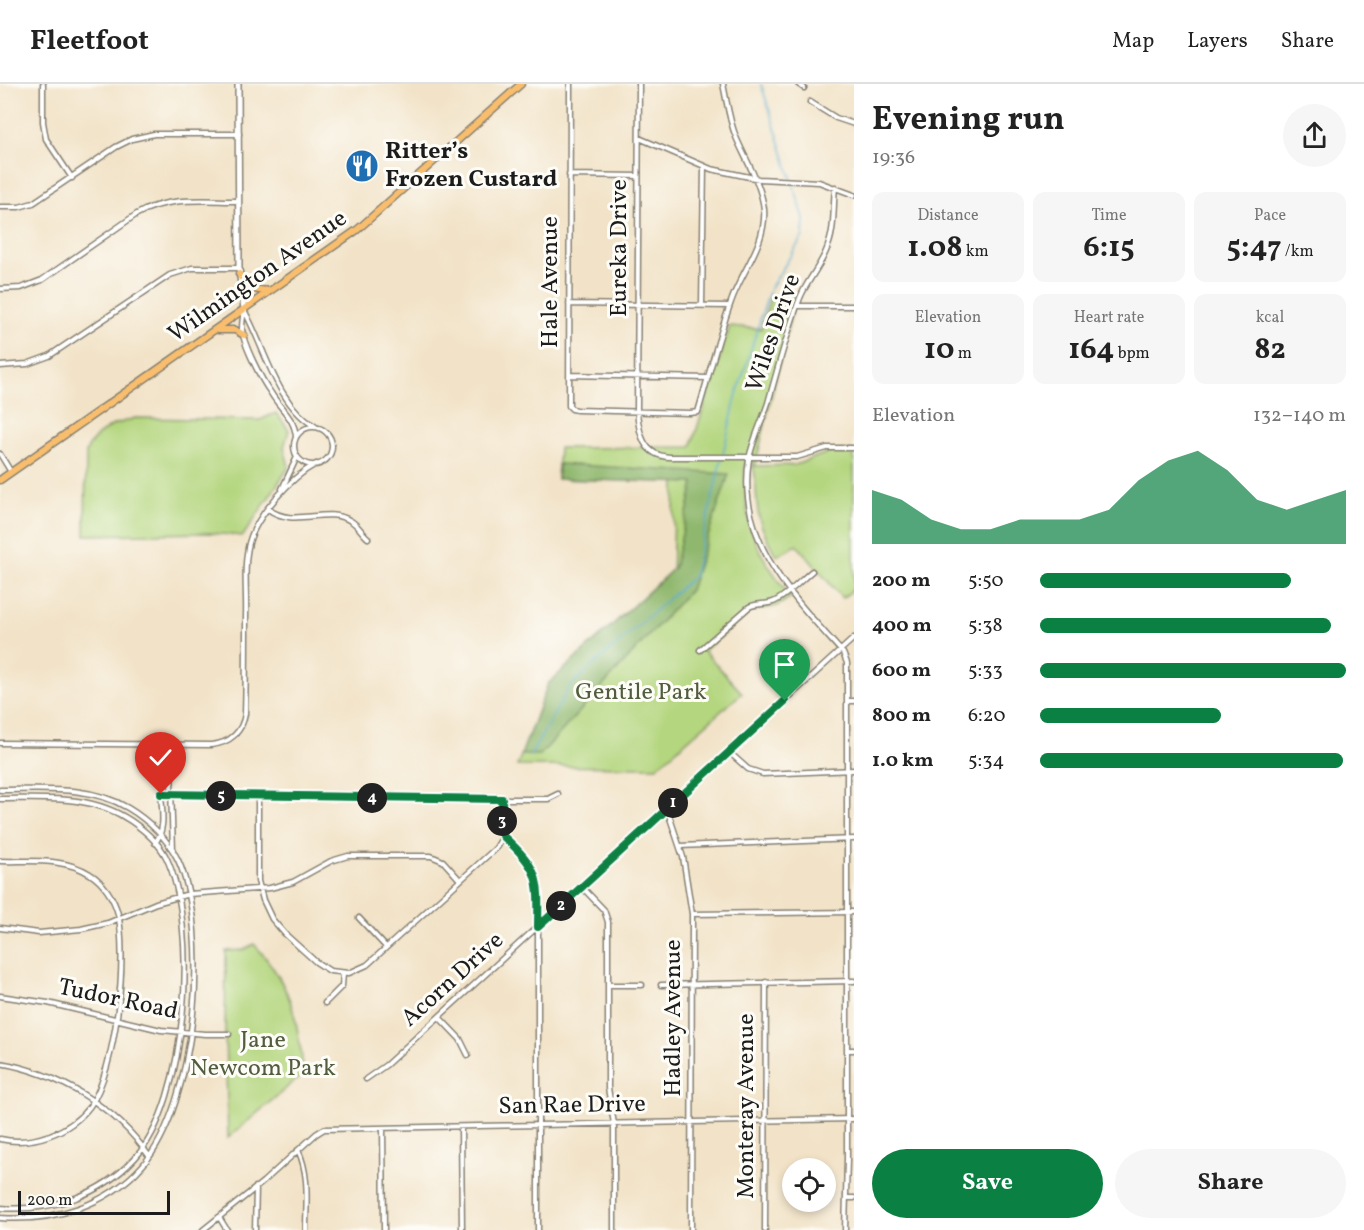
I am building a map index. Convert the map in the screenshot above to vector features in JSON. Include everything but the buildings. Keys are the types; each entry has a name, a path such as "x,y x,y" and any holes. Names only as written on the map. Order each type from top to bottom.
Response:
{"main road":[{"name":"Wilmington Avenue","path":"0,480 363,224 514,87 521,84"},
{"path":"239,271 251,289 272,290"},
{"path":"214,330 234,330 244,335"}],"street":[{"path":"43,84 44,132 72,178"},
{"path":"238,84 239,271 244,310 242,331 258,371 270,393 296,427 294,444 297,457 303,462 316,464"},
{"name":"Hale Avenue","path":"570,84 570,408 637,412"},
{"name":"Eureka Drive","path":"639,84 637,375 639,435 648,447 664,457 797,457 827,448 854,448"},
{"path":"637,412 698,412 729,306 736,287 758,246 763,228 764,209 755,177 731,123 723,84"},
{"path":"798,84 804,88"},
{"path":"810,102 836,118 854,124"},
{"path":"0,207 19,207 33,203 123,142 142,135 239,134"},
{"path":"639,138 704,167 755,177 819,182 854,195"},
{"path":"702,305 704,167"},
{"path":"569,175 638,176"},
{"name":"Wiles Drive","path":"834,187 829,245 806,284 797,306 750,457 747,494 763,551 789,590 841,651"},
{"path":"0,289 21,288 42,280 137,214 153,206 179,201 239,201"},
{"path":"0,366 27,364 50,357 170,275 192,268 239,271"},
{"path":"569,304 729,306"},
{"path":"797,306 854,306"},
{"path":"0,743 211,745 224,743 240,729 245,714 247,557 253,532 262,515 281,492 305,470 326,459 332,445 327,433 307,422 290,402 265,360 251,322 244,310"},
{"path":"569,375 708,378"},
{"path":"296,437 306,428 316,427"},
{"path":"0,454 11,472"},
{"path":"281,492 297,457"},
{"path":"268,509 276,515 287,518 321,516 347,519 368,538"},
{"path":"700,650 749,607 756,604 770,604 778,600 812,571"},
{"name":"Acorn Drive","path":"366,1079 386,1065 854,638"},
{"path":"841,651 847,663 848,770 845,1230"},
{"path":"847,701 854,701"},
{"path":"729,752 748,769 763,774 854,770"},
{"path":"172,850 173,762"},
{"path":"0,789 89,792 127,807 143,818 161,836 178,859 189,894 195,956 190,1033 176,1102 161,1138 143,1165 117,1188 87,1205 50,1217 0,1218"},
{"path":"155,843 161,836 163,827 161,794 502,799 548,799 558,794"},
{"path":"258,796 258,881 272,919 285,934 324,968 343,974 361,969 498,846 503,836 502,799"},
{"path":"0,799 87,801 122,815 137,825 165,855 179,896 184,956 180,1032 166,1099 152,1134 135,1158 111,1179 83,1195 48,1206 27,1209 0,1208"},
{"name":"Hadley Avenue","path":"667,809 680,846 692,914 691,1230"},
{"path":"503,836 529,862 535,872 538,888 538,1230"},
{"path":"680,846 854,839"},
{"path":"0,928 53,933 88,928 179,896 260,890 293,882 331,861 355,855 431,856 443,861 460,880"},
{"path":"0,861 62,863 82,870 97,879 108,893 119,919 120,957 116,1020 104,1078 93,1101 79,1118 48,1136 23,1141 0,1138"},
{"path":"582,887 607,916 608,1088 614,1124 614,1230"},
{"path":"692,914 854,912"},
{"path":"359,918 386,947"},
{"path":"325,1003 342,986 343,974"},
{"path":"661,985 766,981 854,981"},
{"name":"Monteray Avenue","path":"765,1230 766,981"},
{"path":"608,986 642,985"},
{"name":"Tudor Road","path":"0,996 48,1003 160,1030 229,1034"},
{"path":"439,1017 460,1039 468,1055"},
{"path":"847,1050 854,1050"},
{"path":"0,1063 41,1074 93,1101 118,1122 149,1156"},
{"name":"San Rae Drive","path":"298,1150 324,1129 854,1119"},
{"path":"461,1127 462,1230"},
{"path":"384,1128 384,1230"},
{"path":"203,1230 256,1188 298,1150 305,1165 306,1230"},
{"path":"255,1230 256,1188"},
{"path":"846,1198 854,1198"},
{"path":"219,1217 227,1230"}],"green space":[{"name":"Gentile Park","path":"771,295 795,298 755,466 795,465 829,452 854,452 854,589 842,598 797,545 776,556 760,521 754,471 749,457 745,466 745,484 748,518 752,532 771,570 791,597 777,606 750,611 704,651 742,693 657,767 517,766 548,684 672,577 675,482 557,479 559,448 691,447 730,326 761,329"},
{"path":"276,413 289,430 284,447 289,467 243,536 211,533 85,535 86,452 99,434 113,425 135,418 260,420"},
{"path":"559,464 729,474 690,590 540,755 521,755 548,684 674,568 694,483 557,479"},
{"name":"Jane Newcom Park","path":"254,944 278,975 291,1004 304,1073 228,1138 225,1034 226,951 244,950"}],"waterway":[{"path":"723,454 736,397 770,289 803,236 804,218 761,84"},
{"path":"530,756 570,686 694,576 721,460"}],"place":[{"name":"Ritter’s Frozen Custard","path":"362,166"}],"route":[{"path":"161,794 502,799 503,836 529,862 535,872 538,888 538,927 785,701"}]}
